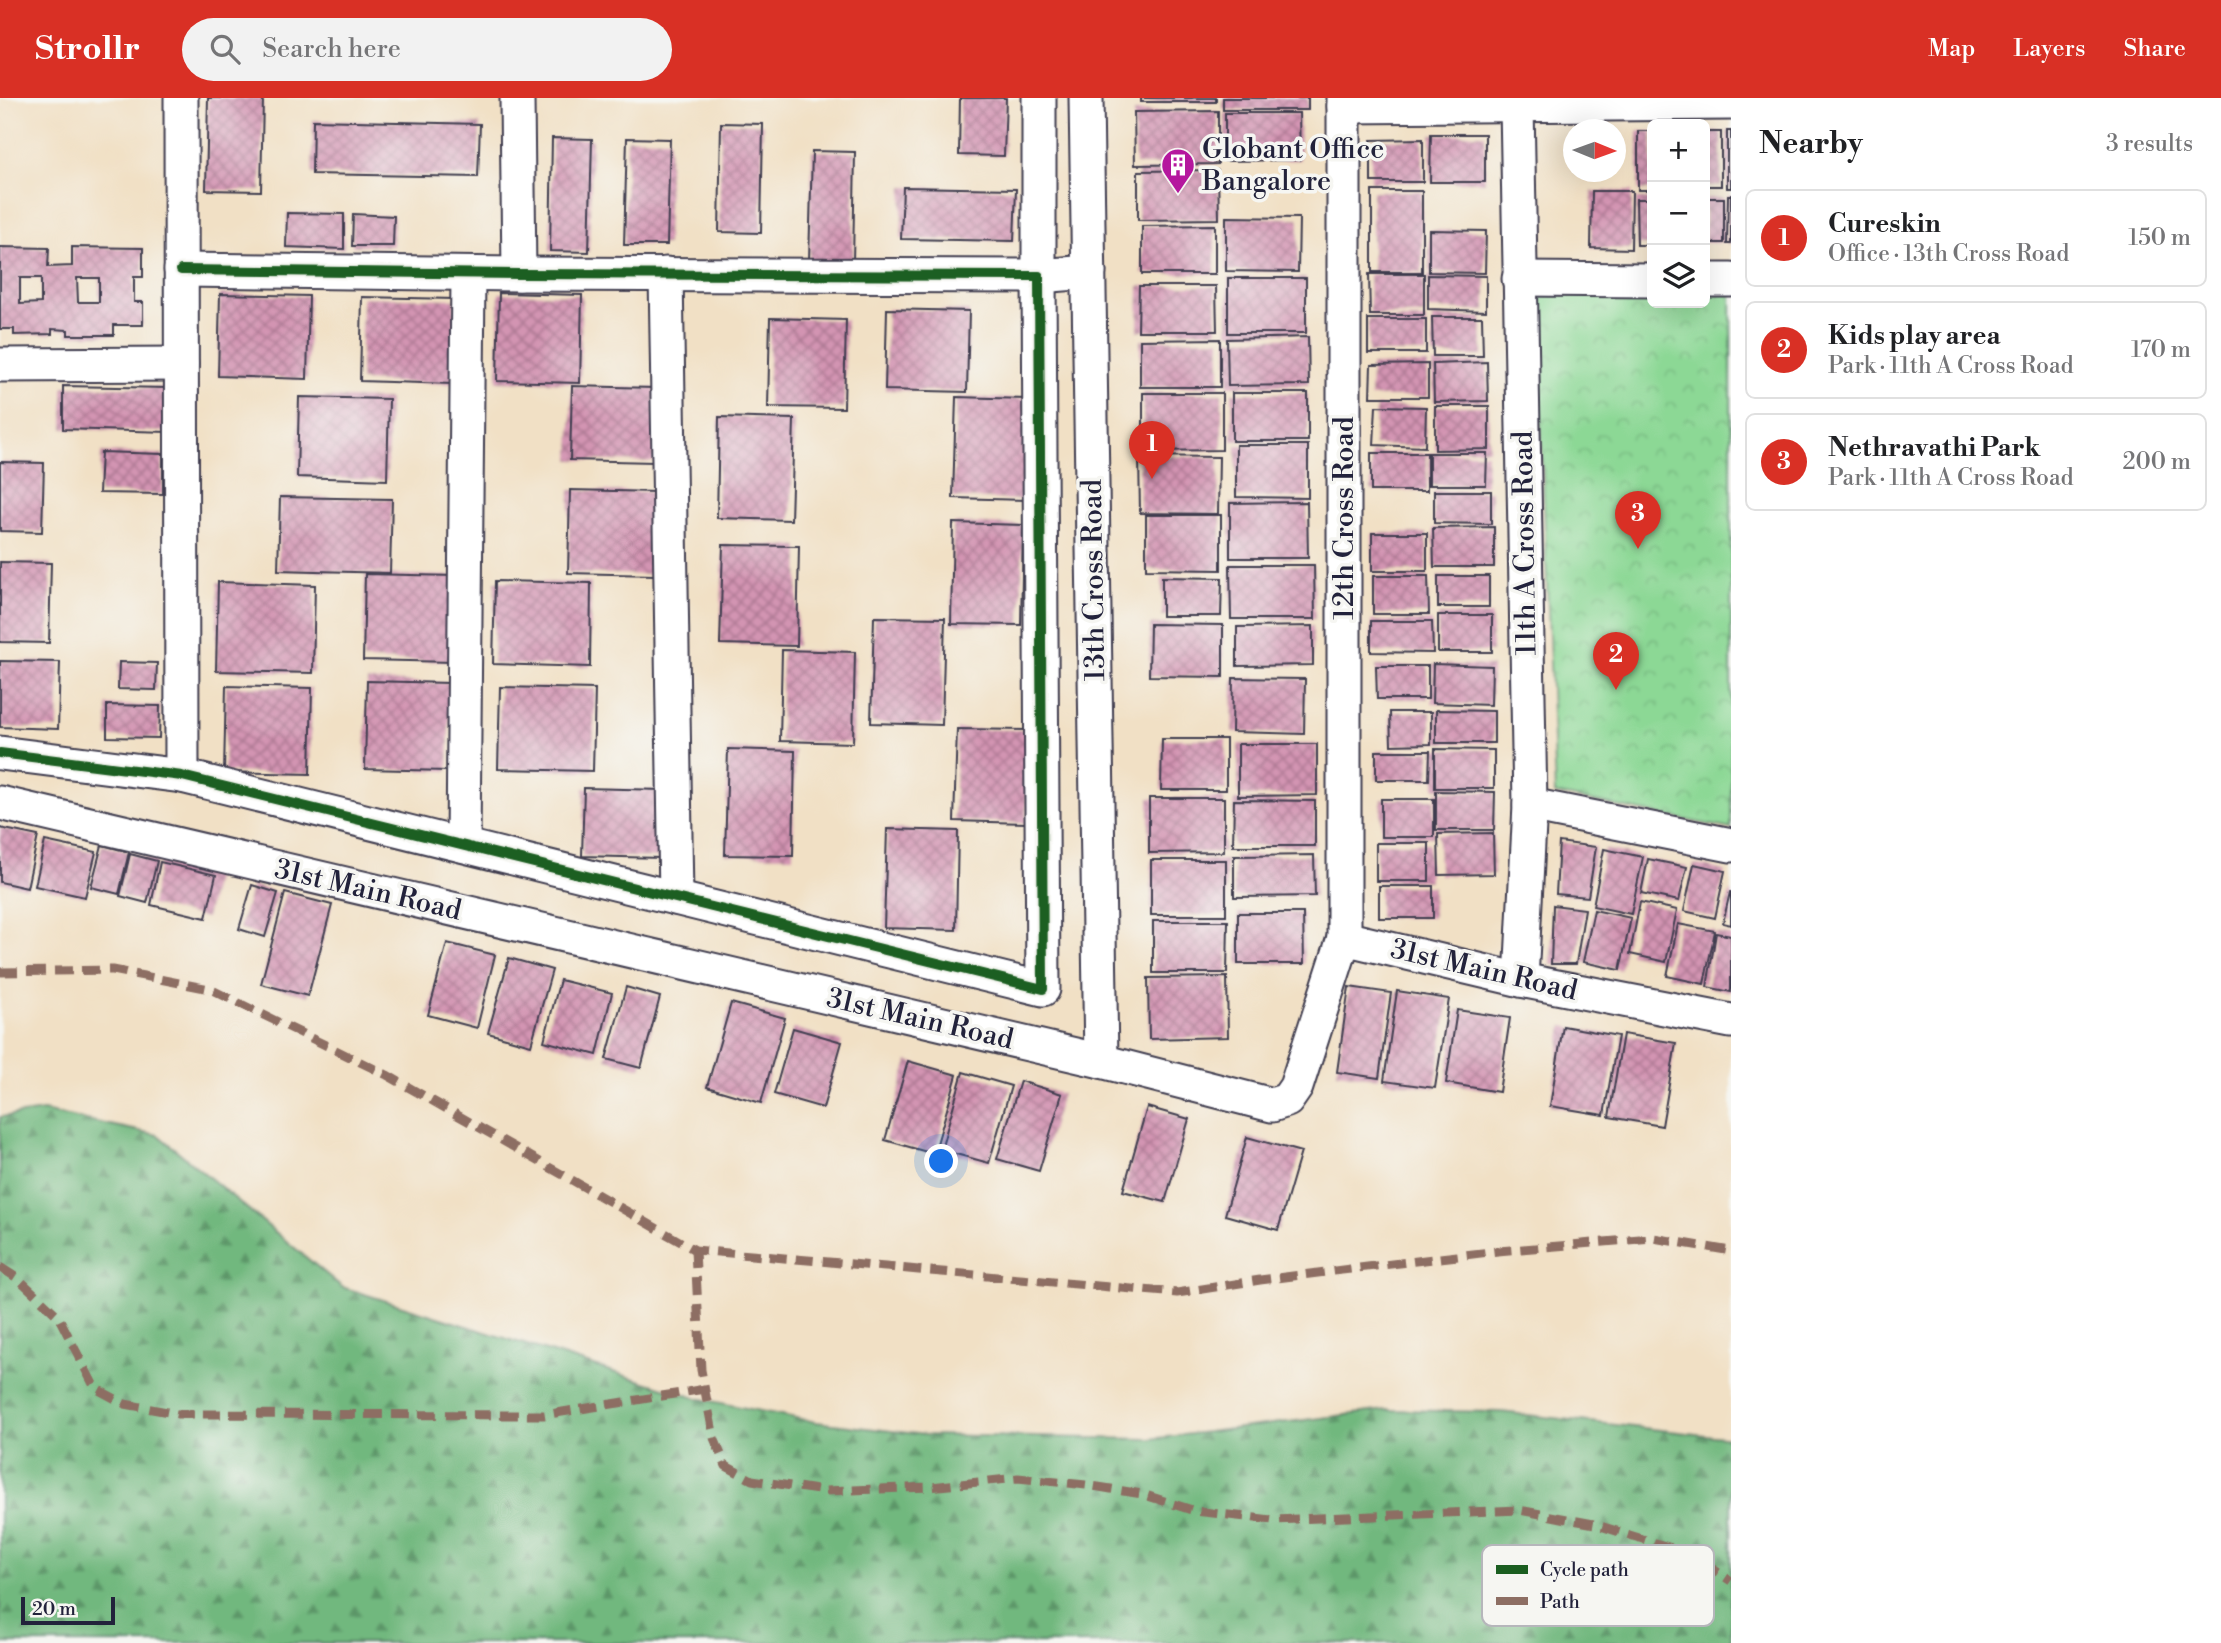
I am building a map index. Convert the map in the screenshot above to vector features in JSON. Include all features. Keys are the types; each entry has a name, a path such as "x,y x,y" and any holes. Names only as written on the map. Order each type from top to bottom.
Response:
{"street":[{"path":"181,98 182,776"},
{"path":"517,98 519,274"},
{"path":"0,753 182,776 1043,989 1039,98"},
{"name":"13th Cross Road","path":"1086,98 1101,1062"},
{"path":"1344,102 1517,105 1731,103"},
{"name":"12th Cross Road","path":"1344,102 1344,938"},
{"name":"11th A Cross Road","path":"1517,105 1531,805 1521,980"},
{"path":"181,270 1039,276 1089,272"},
{"path":"463,845 468,274"},
{"path":"666,274 676,898"},
{"path":"1519,279 1647,279"},
{"path":"1710,280 1731,280"},
{"path":"0,365 181,365"},
{"name":"31st Main Road","path":"0,803 1101,1062 1272,1105 1287,1100 1296,1087 1344,938 1521,980 1731,1021"},
{"path":"1531,805 1731,845"}],"green space":[{"path":"1536,293 1647,294 1647,308 1710,308 1710,294 1731,294 1731,829 1555,794"},
{"path":"43,1111 158,1135 342,1287 696,1398 816,1422 925,1435 1150,1439 1386,1410 1501,1412 1731,1438 1731,1643 0,1643 0,1117"}],"building":[{"path":"208,98 263,98 261,191 206,190"},
{"path":"960,98 1006,98 1004,156 959,155"},
{"path":"1141,98 1216,98 1216,102 1141,102"},
{"path":"1223,98 1308,98 1308,110 1223,110"},
{"path":"1218,111 1218,164 1135,165 1134,112"},
{"path":"1225,113 1299,113 1300,160 1225,161"},
{"path":"313,120 480,124 478,177 312,174"},
{"path":"721,123 763,124 761,233 719,232"},
{"path":"1638,131 1647,131 1647,190 1638,190"},
{"path":"1727,131 1731,131 1731,188 1727,188"},
{"path":"1710,132 1721,132 1721,186 1710,186"},
{"path":"1431,134 1485,134 1485,182 1430,182"},
{"path":"552,138 592,139 589,252 550,251"},
{"path":"627,138 670,139 667,245 624,245"},
{"path":"1423,139 1423,182 1371,182 1371,140"},
{"path":"812,151 855,152 853,263 809,261"},
{"name":"Globant Office Bangalore","path":"1218,170 1219,219 1138,220 1138,171"},
{"path":"903,187 1016,189 1014,241 901,239"},
{"path":"1372,191 1422,191 1422,272 1372,272"},
{"path":"1592,191 1632,191 1631,249 1591,248"},
{"path":"1728,195 1731,195 1731,244 1727,244"},
{"path":"1710,198 1724,198 1724,243 1710,243"},
{"path":"1636,199 1647,199 1647,245 1637,245"},
{"path":"287,213 344,214 344,249 286,247"},
{"path":"353,214 394,216 393,246 352,246"},
{"path":"1226,217 1299,218 1298,272 1226,271"},
{"path":"1215,225 1215,274 1142,274 1142,226"},
{"path":"1429,230 1486,231 1485,273 1429,272"},
{"path":"0,247 49,248 48,267 72,266 72,247 143,248 143,277 134,277 134,302 143,302 143,325 114,325 114,335 68,335 68,330 52,329 52,334 14,335 14,329 0,329","holes":["20,278 41,278 41,303 20,304","77,278 99,278 99,302 78,302"]},
{"path":"1369,274 1424,274 1424,315 1370,315"},
{"path":"1428,275 1486,276 1486,311 1428,309"},
{"path":"1228,278 1306,278 1306,333 1228,333"},
{"path":"1139,286 1216,286 1217,331 1138,331"},
{"path":"499,293 582,295 580,383 497,381"},
{"path":"220,294 309,296 307,379 218,376"},
{"path":"362,297 455,299 453,384 360,381"},
{"path":"887,309 969,311 967,392 885,390"},
{"path":"1432,317 1482,317 1483,356 1433,356"},
{"path":"770,318 846,320 844,408 768,407"},
{"path":"1368,319 1426,319 1426,353 1368,353"},
{"path":"1308,337 1309,385 1228,386 1227,339"},
{"path":"1220,339 1220,387 1140,387 1140,340"},
{"path":"1487,362 1488,401 1434,402 1433,364"},
{"path":"1428,364 1428,397 1370,397 1371,365"},
{"path":"63,386 169,388 168,432 63,429"},
{"path":"572,386 655,388 654,462 570,460"},
{"path":"1143,393 1222,393 1222,450 1143,451"},
{"path":"1232,393 1308,393 1308,441 1232,441"},
{"path":"299,397 389,399 387,480 297,477"},
{"path":"956,397 1027,399 1025,500 953,498"},
{"path":"1376,406 1426,407 1425,447 1374,445"},
{"path":"1435,406 1489,406 1489,449 1435,450"},
{"path":"719,417 794,419 791,520 717,518"},
{"path":"1236,445 1308,445 1308,498 1236,497"},
{"path":"101,452 163,454 163,494 99,493"},
{"path":"1371,453 1427,453 1427,491 1371,491"},
{"path":"1429,453 1487,453 1486,485 1429,485"},
{"path":"1139,456 1219,457 1218,514 1140,513"},
{"path":"0,462 44,463 42,532 0,531"},
{"path":"570,490 657,492 655,575 568,573"},
{"path":"1434,491 1491,491 1491,524 1434,523"},
{"path":"280,497 392,499 390,573 278,570"},
{"path":"1307,502 1308,558 1230,558 1230,503"},
{"path":"1146,515 1221,515 1221,570 1146,569"},
{"path":"953,523 1023,525 1021,625 951,624"},
{"path":"1494,527 1494,567 1434,567 1433,528"},
{"path":"1372,533 1427,533 1427,571 1372,571"},
{"path":"723,545 799,546 797,646 720,644"},
{"path":"0,562 51,563 49,643 0,642"},
{"path":"1230,565 1314,565 1315,619 1231,619"},
{"path":"365,574 456,576 454,662 363,660"},
{"path":"1373,576 1428,576 1429,614 1373,614"},
{"path":"1438,576 1489,576 1489,607 1438,607"},
{"path":"1162,577 1222,578 1221,616 1162,616"},
{"path":"495,581 591,583 590,667 493,664"},
{"path":"218,582 315,585 313,673 216,671"},
{"path":"1438,615 1492,615 1492,652 1438,652"},
{"path":"874,617 945,618 942,725 871,723"},
{"path":"1371,621 1432,621 1433,653 1371,652"},
{"path":"1150,624 1223,625 1223,677 1149,676"},
{"path":"1313,626 1313,665 1237,666 1237,627"},
{"path":"782,650 855,652 853,743 780,741"},
{"path":"0,661 60,662 58,729 0,727"},
{"path":"119,662 157,663 156,690 118,689"},
{"path":"1433,664 1492,666 1491,705 1432,703"},
{"path":"1376,666 1428,666 1428,699 1377,699"},
{"path":"1233,678 1305,679 1304,734 1232,732"},
{"path":"367,681 450,683 448,771 365,769"},
{"path":"226,686 312,688 310,774 224,772"},
{"path":"500,687 595,689 593,771 498,769"},
{"path":"107,705 160,706 159,738 107,737"},
{"path":"1436,710 1494,711 1494,743 1436,743"},
{"path":"1390,712 1431,712 1431,744 1391,745"},
{"path":"957,729 1028,730 1026,823 954,821"},
{"path":"1162,739 1226,739 1226,790 1161,790"},
{"path":"1238,744 1317,744 1317,795 1238,796"},
{"path":"728,749 795,751 793,856 725,855"},
{"path":"1435,749 1494,750 1494,788 1435,788"},
{"path":"1376,751 1430,751 1429,780 1376,780"},
{"path":"584,788 663,790 661,858 582,856"},
{"path":"1436,791 1495,792 1494,830 1436,830"},
{"path":"1149,798 1224,798 1224,852 1149,853"},
{"path":"1381,799 1434,799 1434,837 1381,837"},
{"path":"1234,800 1315,801 1315,846 1233,846"},
{"path":"0,828 38,836 27,888 0,882"},
{"path":"887,829 958,831 956,930 884,928"},
{"path":"1493,833 1494,874 1439,875 1438,834"},
{"path":"45,841 96,852 85,897 35,886"},
{"path":"1559,842 1596,847 1588,897 1556,894"},
{"path":"1376,843 1429,843 1429,881 1376,881"},
{"path":"102,845 129,852 119,894 91,887"},
{"path":"1604,849 1643,857 1631,914 1593,906"},
{"path":"130,854 157,861 147,903 120,896"},
{"path":"1314,855 1315,896 1234,897 1234,856"},
{"path":"1648,859 1687,867 1679,901 1641,893"},
{"path":"1151,860 1226,860 1226,915 1151,915"},
{"path":"160,862 216,875 206,918 151,905"},
{"path":"1694,864 1725,871 1715,918 1684,911"},
{"path":"252,885 278,893 265,937 239,929"},
{"path":"1379,886 1433,886 1433,918 1379,918"},
{"path":"1731,892 1731,925 1723,923"},
{"path":"285,893 332,905 308,996 261,984"},
{"path":"1640,902 1677,910 1666,962 1630,954"},
{"path":"1553,905 1585,909 1576,964 1551,964"},
{"path":"1594,910 1631,918 1620,970 1583,962"},
{"path":"1238,913 1303,913 1304,964 1238,964"},
{"path":"1153,921 1228,921 1227,973 1153,973"},
{"path":"1678,924 1715,931 1704,984 1667,976"},
{"path":"1716,933 1731,936 1731,992 1707,987"},
{"path":"447,943 495,955 477,1028 428,1015"},
{"path":"509,958 552,970 531,1045 488,1033"},
{"path":"1227,977 1228,1037 1149,1039 1148,978"},
{"path":"560,980 612,993 597,1055 544,1041"},
{"path":"626,987 660,997 641,1068 606,1059"},
{"path":"1349,987 1391,993 1379,1078 1337,1072"},
{"path":"1397,991 1449,999 1435,1088 1384,1081"},
{"path":"731,1003 785,1018 761,1103 707,1087"},
{"path":"1457,1010 1510,1018 1499,1092 1446,1083"},
{"path":"1563,1026 1618,1036 1604,1115 1550,1106"},
{"path":"793,1028 842,1042 823,1108 774,1094"},
{"path":"1623,1034 1676,1043 1662,1126 1609,1117"},
{"path":"908,1061 957,1075 934,1154 885,1140"},
{"path":"963,1072 1011,1086 989,1163 941,1150"},
{"path":"1020,1081 1062,1094 1039,1171 997,1159"},
{"path":"1147,1107 1189,1119 1165,1202 1123,1191"},
{"path":"1247,1137 1301,1152 1278,1230 1225,1215"}],"marked path":[{"path":"0,972 113,970 210,989 387,1075 695,1250 1177,1293 1260,1280 1498,1251 1653,1238 1731,1251"},
{"path":"695,1250 701,1370 714,1438 726,1466 752,1480 824,1491 930,1487 1018,1478 1142,1494 1195,1511 1272,1520 1519,1510 1594,1524 1662,1545"},
{"path":"0,1267 20,1280 58,1316 95,1388 125,1404 178,1414 544,1415 705,1389"},
{"path":"1714,1570 1731,1581"}],"cycle path":[{"path":"0,753 182,776 1043,989 1039,276 181,270"}],"place":[{"name":"Globant Office Bangalore","path":"1178,195"},
{"name":"Cureskin","path":"1152,479"},
{"name":"Nethravathi Park","path":"1638,549"},
{"name":"Kids play area","path":"1616,690"}]}
